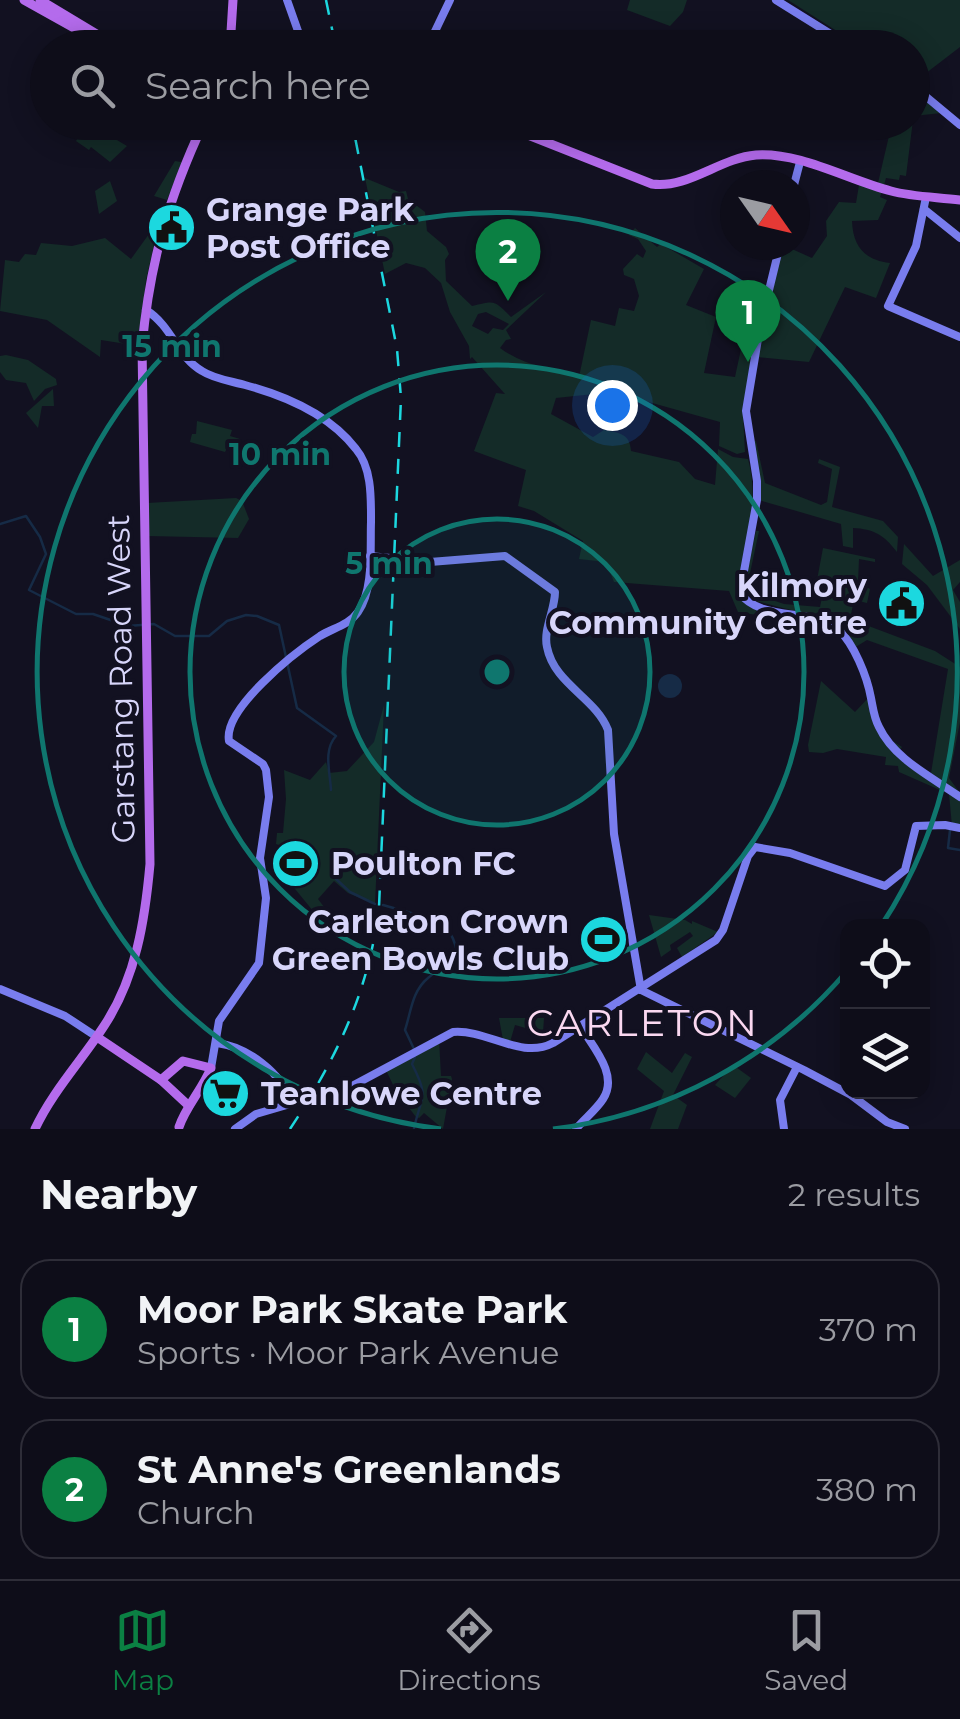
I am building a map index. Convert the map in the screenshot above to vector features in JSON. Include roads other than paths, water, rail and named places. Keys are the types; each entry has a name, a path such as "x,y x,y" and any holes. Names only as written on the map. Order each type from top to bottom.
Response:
{"main road":[{"path":"24,0 78,30"},
{"path":"40,0 90,30"},
{"path":"231,30 233,0"},
{"name":"Garstang Road West","path":"35,1129 97,1037 126,984 138,950 146,906 150,864 141,396 161,232 197,140"},
{"path":"541,140 652,184 672,184 756,155 800,162 894,192 960,200"},
{"path":"97,1037 164,1080 188,1106"},
{"path":"164,1080 184,1060 211,1068 178,1128"}],"street":[{"path":"286,0 297,30"},
{"path":"435,30 450,0"},
{"path":"776,0 824,30"},
{"path":"930,100 960,125"},
{"path":"798,170 800,162"},
{"path":"926,197 916,246 888,306 960,337"},
{"path":"924,209 960,238"},
{"path":"776,260 746,411 758,481 741,596 765,608 825,620 838,628 853,649 869,688 876,723 887,742 960,797"},
{"path":"148,315 164,324 200,371 300,404 321,416 358,450 368,477 370,556 365,596 357,614 273,671 234,716 227,733 233,745 266,770 269,797 260,858 266,893 259,963 222,1015 211,1068"},
{"path":"370,556 430,562 505,556 555,592 546,645 551,660 608,730 614,834 641,990"},
{"path":"238,1127 256,1114 289,1102 352,1086 454,1032 537,1050 580,1027 720,935 748,856 755,847 790,853 885,886 905,870 916,826 945,824 960,828"},
{"path":"0,989 65,1016 97,1037"},
{"path":"641,990 801,1068 854,1097 887,1122 905,1129"},
{"path":"576,1129 603,1099 608,1078 580,1027"},
{"path":"217,1043 254,1057 286,1087 289,1102"},
{"path":"784,1129 780,1100 801,1068"}],"water":[{"path":"670,674 679,677 679,695 670,698 661,695 658,686 661,677"}],"waterway":[{"path":"0,524 26,516 46,554 29,590 76,614 93,614 128,626 154,624 175,636 209,636 227,621 246,615 279,625 297,708 336,736 328,754 331,790"},
{"path":"950,830 948,848 960,850"},
{"path":"336,879 350,892 375,904"},
{"path":"383,905 418,915 424,926 443,926 457,952 415,995 405,1030 414,1049"},
{"path":"414,1128 422,1096 412,1064 415,1057"}],"railway":[{"path":"326,0 332,30"},
{"path":"290,1129 348,1024 367,968 379,907 401,398 397,349 356,140"}],"place":[{"name":"Grange Park Post Office","path":"171,228"},
{"name":"St Anne's Greenlands","path":"508,301"},
{"name":"Moor Park Skate Park","path":"748,362"},
{"name":"Kilmory Community Centre","path":"902,604"},
{"name":"Poulton FC","path":"296,864"},
{"name":"Carleton Crown Green Bowls Club","path":"604,940"},
{"name":"Teanlowe Centre","path":"226,1094"}],"district":[{"name":"CARLETON","path":"643,1023"}]}
